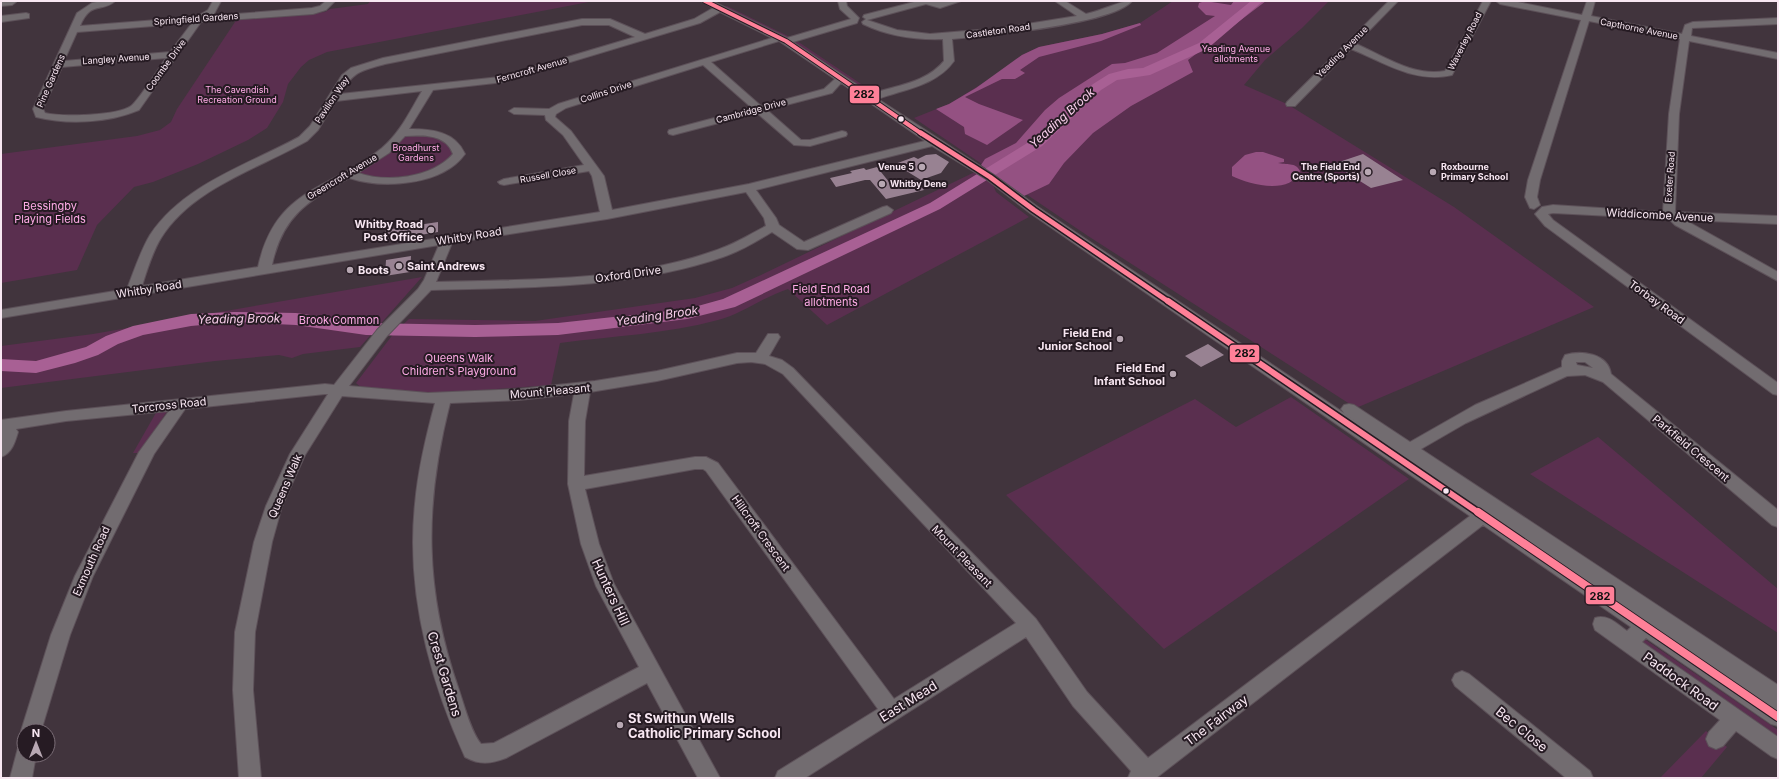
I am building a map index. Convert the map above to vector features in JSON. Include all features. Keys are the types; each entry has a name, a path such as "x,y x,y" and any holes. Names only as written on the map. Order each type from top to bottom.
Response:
{"street":[{"name":"Pine Gardens","path":"111,1 95,5 81,14 38,109 40,115 61,118 114,114 131,110"},
{"name":"Coombe Drive","path":"200,19 198,15 208,1"},
{"name":"Coombe Drive","path":"131,110 138,105 200,19 210,12 217,1"},
{"name":"Springfield Gardens","path":"75,29 317,10 323,8 331,1"},
{"path":"705,1 722,13 783,39 934,142 986,175 1034,210 1403,454 1778,696"},
{"path":"842,1 843,7 855,19 866,20 923,2 940,5 957,1"},
{"path":"1059,1 1085,18"},
{"name":"Castleton Road","path":"866,20 883,30 916,36 947,37 978,34 1085,18 1115,10 1123,6 1128,1"},
{"name":"Yeading Avenue","path":"1291,104 1394,1"},
{"name":"Waverley Road","path":"1350,45 1419,74 1449,74 1487,1"},
{"name":"Capthorne Avenue","path":"1500,1 1778,56"},
{"path":"1538,208 1530,197 1534,180 1591,1"},
{"path":"5,3 1,18 26,16"},
{"name":"Ferncroft Avenue","path":"332,98 501,80 722,13"},
{"name":"Collins Drive","path":"552,112 562,106 704,61 855,19"},
{"name":"Pavilion Way","path":"134,292 156,236 169,220 206,190 241,170 284,150 303,138 314,128 346,77 354,70 383,60 595,21 610,22 644,37"},
{"path":"1685,38 1688,27 1693,24 1778,21"},
{"path":"871,98 939,74 949,61 947,37"},
{"name":"Exeter Road","path":"1685,38 1674,111 1668,209 1671,216 1778,276"},
{"name":"Langley Avenue","path":"59,64 173,55"},
{"path":"704,61 757,109 798,143 810,143 842,134"},
{"path":"828,91 841,78"},
{"name":"Greencroft Avenue","path":"264,270 274,236 289,213 312,195 350,174 383,153 398,139 429,88"},
{"name":"Cambridge Drive","path":"682,142 670,128 757,109 828,91 860,91"},
{"path":"514,111 552,112 550,118 568,133 598,176 607,215"},
{"path":"350,174 377,181 397,181 446,166 456,160 459,154 458,149 452,143 437,135 423,132 402,133"},
{"name":"Whitby Road","path":"1,314 607,215 749,188 934,142"},
{"name":"Russell Close","path":"504,182 592,167"},
{"path":"749,188 770,218 773,227 801,246 808,246 887,210"},
{"name":"Widdicombe Avenue","path":"1538,208 1671,216 1778,220"},
{"name":"Torbay Road","path":"1538,208 1549,223 1778,390"},
{"name":"Oxford Drive","path":"427,286 572,282 651,272 696,262 721,253 773,227"},
{"name":"Queens Walk","path":"250,778 243,690 245,632 263,542 274,506 298,454 338,390 387,329 427,286 431,280 447,240"},
{"path":"760,358 773,337"},
{"name":"Mount Pleasant","path":"338,390 358,394 444,398 583,388 645,378 737,358 760,358 779,364 788,371 1029,625 1080,699 1142,775"},
{"name":"Parkfield Crescent","path":"1403,454 1453,422 1570,369 1592,372 1603,376 1778,520"},
{"name":"Hunters Hill","path":"583,388 577,421 576,484 590,544 605,586 709,778"},
{"name":"Torcross Road","path":"4,426 66,416 325,389 338,390"},
{"name":"Crest Gardens","path":"444,398 427,467 422,521 421,553 428,618 436,652 451,698 472,750 487,755 499,751 651,671"},
{"name":"Exmouth Road","path":"33,723 46,673 71,604 89,563 108,523 148,452 180,404"},
{"path":"1349,409 1403,454 1483,516 1778,717"},
{"path":"1,451 6,445 10,432 4,426"},
{"name":"Hillcroft Crescent","path":"576,484 708,460 891,712"},
{"name":"The Fairway","path":"1142,775 1483,516"},
{"name":"Paddock Road","path":"1602,624 1778,749"},
{"name":"East Mead","path":"786,778 1029,625"},
{"path":"1628,643 1645,626"},
{"name":"Bec Close","path":"1462,680 1582,778"},
{"path":"1716,739 1734,719"},
{"path":"22,778 24,763"}],"green space":[{"path":"370,1 594,1 327,52 309,60 301,67 288,84 283,102 267,128 248,140 198,164 153,182 134,187 97,225 77,270 1,283 1,154 137,136 160,130 171,122 177,109 237,19 325,12 330,9 368,4"},
{"name":"Yeading Avenue allotments","path":"1173,1 1329,1 1302,28 1265,60 1244,85 1287,104 1454,207 1594,307 1356,408 1088,236 914,118 949,104 993,77 1022,55 1039,47 1102,34 1140,23"},
{"path":"727,6 790,37 786,38 724,7"},
{"path":"797,41 876,94 872,95 794,43"},
{"name":"Broadhurst Gardens","path":"410,135 430,136 441,140 454,154 443,165 414,175 389,178 368,176 360,173 361,170 385,155 403,137"},
{"path":"979,170 990,177 996,192 1029,217 827,325 788,289 727,317 699,325 659,332 560,343 551,385 455,392 415,392 363,389 356,383 394,333 409,319 535,321 695,298 732,288 761,275"},
{"name":"Brook Common","path":"422,277 360,347 303,354 292,358 279,355 215,361 1,388 1,346 93,334"},
{"path":"1291,397 1409,479 1164,649 1006,495 1195,399 1236,427"},
{"path":"168,410 139,453 133,453 157,411"},
{"path":"1598,437 1778,589 1778,633 1530,474"},
{"path":"1637,634 1778,730 1778,749 1628,643"},
{"path":"1706,731 1727,747 1701,778 1660,778"}],"shaded area":[{"path":"1205,1 1231,5 1234,1 1266,1 1188,60 1193,72 1131,106 1093,133 1064,163 1049,184 1024,196 981,165 985,159 1016,143 1045,110 1059,98 1112,64 1125,63 1157,53 1215,16 1206,15 1198,7 1199,3"},
{"path":"1140,23 1141,25 1101,41 1039,57 1020,70 1025,73 1015,79 1002,79 965,97 979,104 1023,120 987,145 965,134 964,127 936,109 949,104 976,88 1022,55 1039,47 1102,34"},
{"path":"1263,152 1284,159 1284,162 1278,163 1296,166 1300,171 1295,178 1288,183 1279,186 1259,185 1232,176 1232,167 1245,155"}],"building":[{"name":"Venue 5","path":"936,154 949,162 941,173 921,180 895,164 914,157 918,159 926,155"},
{"name":"The Field End Centre (Sports)","path":"1363,154 1403,180 1371,188 1333,164"},
{"name":"Whitby Dene","path":"877,167 893,187 916,181 924,190 886,199 870,180 836,187 830,178 852,173 850,171 864,168 866,170"},
{"path":"438,222 438,232 384,241 385,230"},
{"name":"Saint Andrews","path":"411,256 410,272 385,276 386,260"},
{"path":"1208,344 1224,355 1201,367 1185,356"}],"waterway":[{"name":"Yeading Brook","path":"1,365 36,367 69,359 92,351 112,340 139,330 191,320 234,317 296,319 366,329 475,331 558,329 687,314 729,303 935,206 1037,143 1097,87 1113,77 1128,73 1146,72 1165,62 1203,46 1258,1"}],"transit line":[{"name":"282","path":"705,1 786,41 934,142 990,177 1034,210 1778,717"}],"place":[{"name":"Venue 5","path":"922,167"},
{"name":"The Field End Centre (Sports)","path":"1368,172"},
{"name":"Roxbourne Primary School","path":"1433,172"},
{"name":"Whitby Dene","path":"882,184"},
{"name":"Whitby Road Post Office","path":"431,230"},
{"name":"Saint Andrews","path":"399,266"},
{"name":"Boots","path":"350,270"},
{"name":"Field End Junior School","path":"1120,339"},
{"name":"Field End Infant School","path":"1173,374"},
{"name":"St Swithun Wells Catholic Primary School","path":"620,725"}],"park label":[{"name":"The Cavendish Recreation Ground","path":"237,96"},
{"name":"Bessingby Playing Fields","path":"50,212"},
{"name":"Field End Road allotments","path":"831,295"},
{"name":"Queens Walk Children's Playground","path":"459,364"}]}
